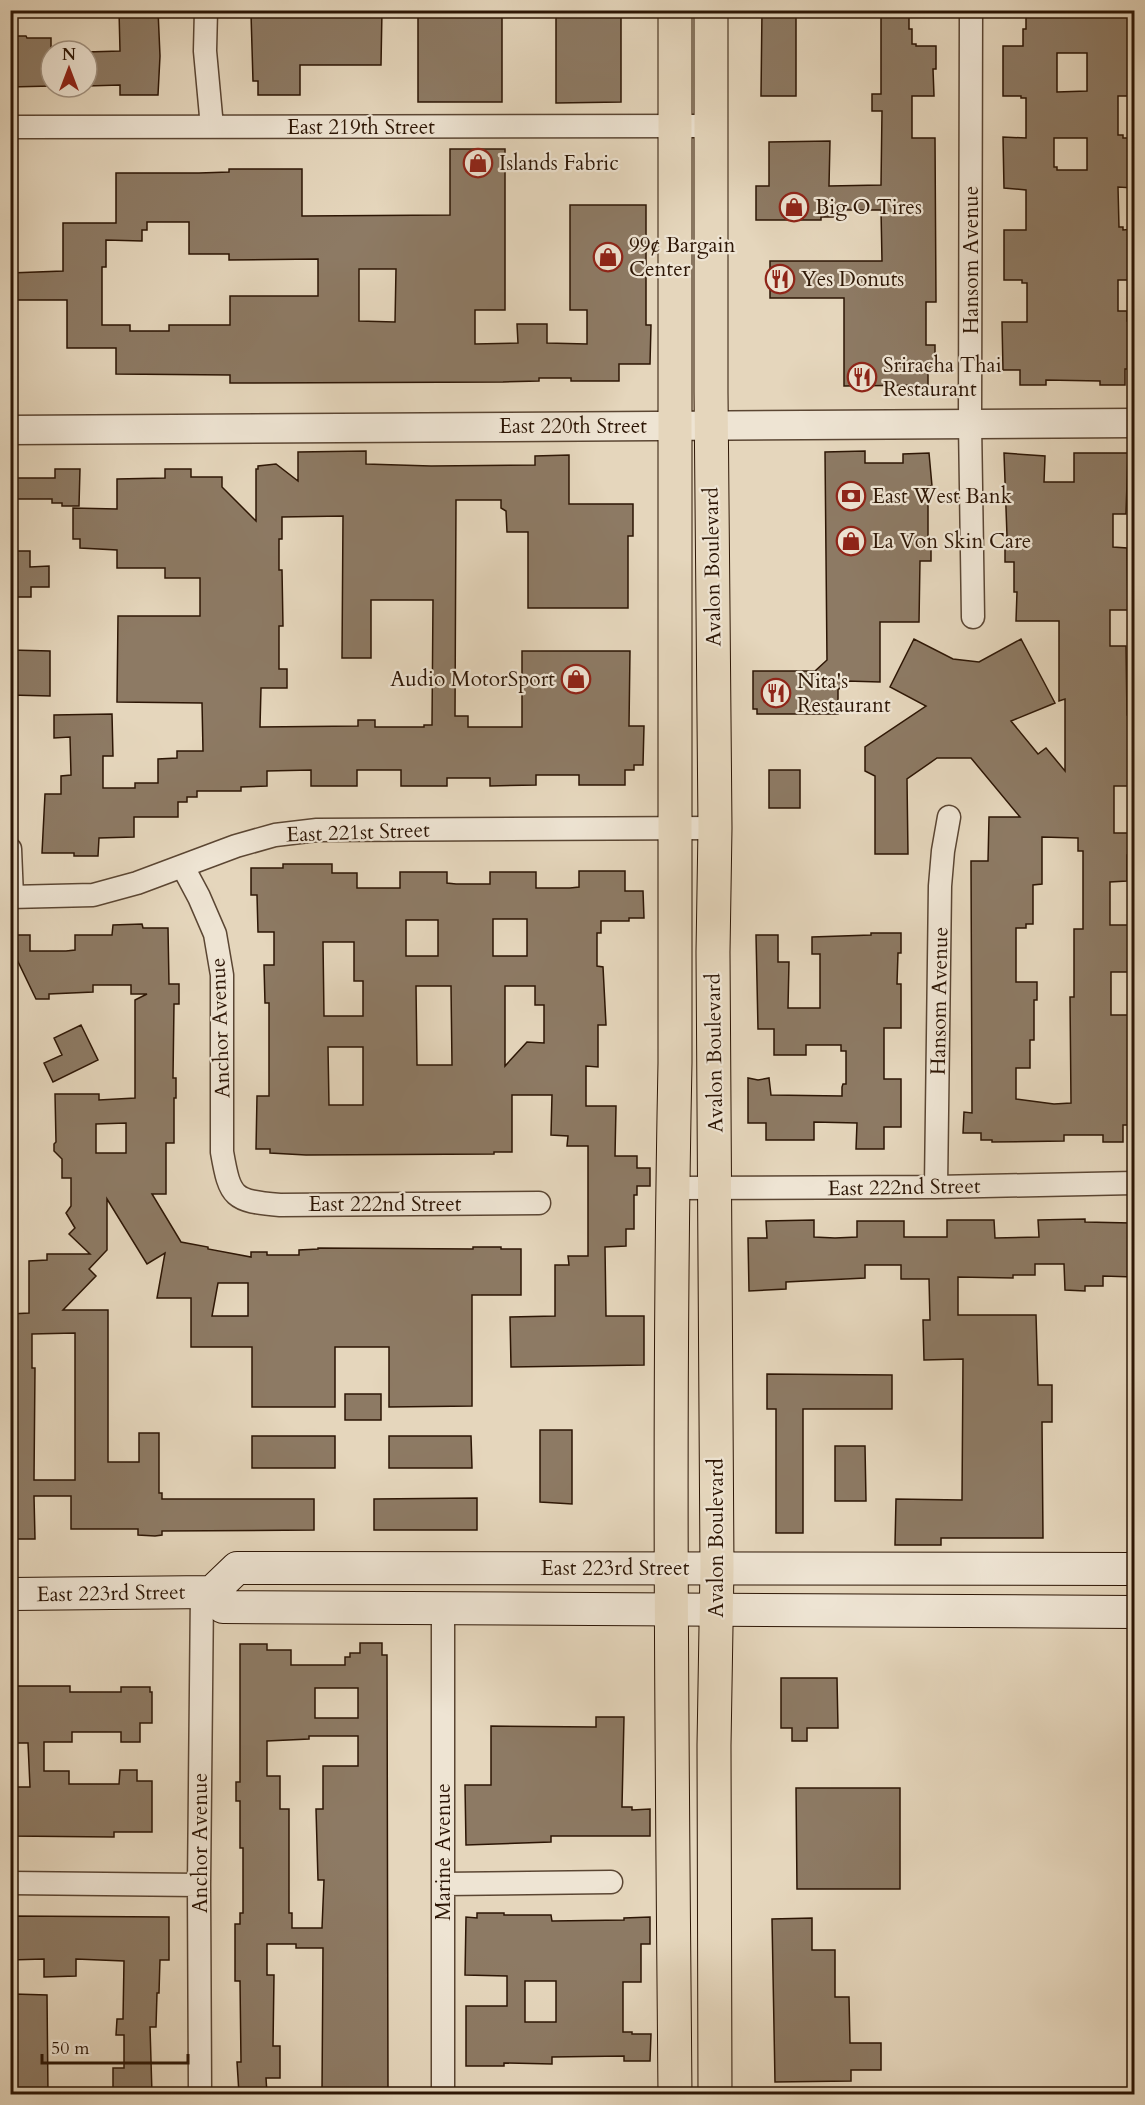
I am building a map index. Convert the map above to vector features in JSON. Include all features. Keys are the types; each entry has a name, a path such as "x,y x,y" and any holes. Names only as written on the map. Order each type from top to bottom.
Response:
{"main road":[{"name":"Avalon Boulevard","path":"675,10 675,1063 672,1568 675,2094"},
{"name":"Avalon Boulevard","path":"711,10 717,1568 714,1745 715,2094"},
{"name":"East 223rd Street","path":"10,1594 207,1592 237,1568 1134,1569"},
{"name":"East 223rd Street","path":"207,1592 223,1607 1134,1612"}],"street":[{"path":"206,10 206,51 212,128"},
{"name":"Hansom Avenue","path":"971,10 970,423 973,616"},
{"name":"East 219th Street","path":"10,128 711,126"},
{"name":"East 220th Street","path":"10,430 1134,423"},
{"name":"Hansom Avenue","path":"936,1187 940,886 943,851 950,817"},
{"name":"East 221st Street","path":"11,897 93,895 183,867 236,846 275,835 317,830 715,828"},
{"path":"10,849 11,897"},
{"name":"Anchor Avenue","path":"183,867 215,934 222,975 222,1152 227,1180 234,1194"},
{"name":"East 222nd Street","path":"673,1188 936,1187 1134,1183"},
{"name":"East 222nd Street","path":"234,1194 252,1203 280,1205 538,1203"},
{"name":"Anchor Avenue","path":"200,2094 199,1885 207,1592"},
{"name":"Marine Avenue","path":"443,1609 443,2094"},
{"path":"10,1882 199,1885"},
{"path":"443,1884 611,1882"}],"building":[{"path":"119,10 158,10 160,56 158,95 120,95 120,85 99,86 99,52 120,51"},
{"path":"253,10 382,10 381,65 300,65 300,95 258,95 258,81 253,81 251,14"},
{"path":"418,10 502,10 502,102 418,102"},
{"path":"556,10 621,10 621,102 556,103"},
{"path":"762,10 796,10 796,96 761,96"},
{"path":"881,10 909,10 912,44 936,46 936,69 933,69 934,96 912,96 912,138 935,138 936,302 926,302 926,345 935,345 935,368 928,368 928,385 844,386 844,298 770,298 770,261 882,261 881,210 844,210 845,217 821,217 821,220 756,220 756,186 769,186 769,142 830,141 829,186 881,185 882,111 872,111 872,94 881,94"},
{"path":"1026,10 1134,10 1134,96 1118,96 1118,135 1123,135 1123,138 1134,138 1134,188 1118,187 1119,227 1123,227 1123,230 1134,229 1134,280 1118,280 1118,311 1127,311 1127,321 1134,321 1134,369 1125,369 1125,385 1100,385 1100,381 1046,380 1046,385 1020,385 1020,370 1003,370 1002,322 1027,322 1027,283 1022,283 1022,280 1004,280 1004,230 1026,230 1026,190 1004,188 1003,137 1026,138 1026,98 1003,96 1003,46 1023,46 1023,29 1026,29","holes":["1057,53 1087,53 1087,91 1057,92","1054,138 1087,138 1087,170 1057,170 1057,167 1054,167"]},
{"path":"10,36 51,38 39,39 39,86 10,87"},
{"path":"450,149 505,149 505,310 475,310 475,344 518,343 517,324 547,324 547,343 587,344 587,310 570,310 570,205 646,205 646,325 651,325 650,364 619,364 619,381 539,378 539,381 503,382 230,383 230,375 116,374 116,348 67,348 67,300 10,300 10,273 63,271 63,223 116,223 116,173 302,169 302,216 450,215","holes":["147,222 189,222 189,254 229,254 229,260 318,259 318,296 230,296 230,325 169,325 169,331 130,331 130,325 102,325 102,267 106,267 106,240 142,241 142,230 147,230","359,269 396,269 395,322 359,321"]},
{"path":"366,451 366,464 431,466 535,465 535,456 569,455 569,504 633,504 633,536 628,536 628,608 528,608 528,532 507,532 506,511 501,508 501,500 456,500 455,716 468,716 468,727 522,727 522,651 630,651 629,726 644,726 643,765 634,765 634,770 625,770 625,785 579,785 579,775 536,775 536,785 490,786 490,778 447,778 447,786 401,786 401,770 357,770 357,786 311,786 311,770 267,771 267,786 241,787 241,791 197,791 197,797 187,797 187,802 178,802 178,817 134,817 134,837 99,838 98,856 42,853 45,794 61,794 61,776 71,775 70,737 54,738 54,715 112,714 113,756 103,756 103,788 135,788 135,783 158,783 158,759 177,758 177,751 203,751 202,703 117,702 118,616 200,616 200,578 165,578 165,568 117,568 117,550 80,548 80,539 73,539 73,508 117,509 117,479 165,478 165,469 191,469 191,477 222,477 222,487 256,521 256,469 258,466 276,464 298,481 298,452","holes":["343,516 342,658 371,658 371,600 433,600 432,725 375,727 375,720 358,720 358,726 260,727 261,688 287,688 287,669 279,669 279,626 283,626 282,570 279,570 282,517"]},
{"path":"865,451 865,463 903,463 903,454 929,453 932,486 928,486 928,538 931,538 931,561 920,561 919,622 880,622 880,682 846,681 838,690 838,714 757,714 757,709 753,709 753,671 815,671 827,660 825,452"},
{"path":"1004,453 1045,456 1044,482 1074,482 1074,453 1128,453 1126,514 1113,514 1113,547 1127,548 1128,610 1110,610 1110,646 1126,646 1127,715 1132,715 1133,786 1114,786 1114,833 1132,833 1132,855 1127,855 1127,881 1110,882 1110,925 1128,925 1128,972 1111,972 1111,1015 1128,1015 1130,1125 1123,1125 1123,1142 1103,1142 1103,1135 1064,1135 1064,1141 992,1142 992,1140 981,1140 981,1133 963,1133 964,1112 972,1113 971,861 988,861 989,817 1020,817 971,758 937,758 907,779 908,854 875,854 875,776 865,771 865,747 926,706 890,687 914,639 953,659 979,662 1021,639 1055,703 1011,721 1038,754 1046,748 1065,771 1065,699 1059,701 1059,621 1016,621 1017,592 1014,592 1014,562 1005,562 1005,536 1007,536","holes":["1042,837 1078,838 1078,851 1083,851 1083,929 1074,929 1074,997 1070,997 1071,1103 1054,1104 1016,1099 1016,1068 1030,1068 1030,1040 1034,1040 1034,1000 1037,1000 1037,982 1016,982 1016,928 1026,928 1026,924 1033,924 1033,885 1042,884"]},
{"path":"55,469 80,469 79,506 62,506 62,503 52,503 52,499 10,499 10,478 55,478"},
{"path":"10,551 30,551 30,567 49,566 49,587 31,587 31,597 10,597"},
{"path":"10,650 50,651 50,696 10,695"},
{"path":"769,770 800,770 800,808 769,808"},
{"path":"283,864 332,864 332,873 357,873 357,888 400,888 400,872 447,872 447,883 490,884 490,872 536,872 536,888 570,888 579,887 579,871 625,871 625,891 643,891 644,918 629,918 629,921 601,921 601,933 597,933 597,966 603,967 606,1025 598,1025 598,1067 586,1066 586,1106 616,1106 615,1156 637,1156 637,1168 650,1168 650,1186 637,1186 637,1195 634,1195 634,1229 626,1229 626,1246 605,1247 606,1316 644,1316 644,1365 511,1367 510,1317 555,1316 555,1265 569,1265 568,1256 588,1256 588,1146 567,1146 568,1136 551,1135 552,1095 512,1095 512,1152 306,1155 270,1153 270,1149 256,1149 257,1096 269,1096 269,1003 265,1003 264,965 274,965 274,932 258,932 257,895 251,895 251,868 283,868","holes":["493,919 527,919 527,956 493,956","406,920 438,920 438,956 406,956","323,942 354,942 354,981 363,981 363,1016 324,1016","416,986 451,986 452,1065 417,1065","505,986 535,986 535,1005 544,1005 544,1043 527,1042 505,1066","328,1047 363,1047 363,1105 329,1105"]},
{"path":"142,924 143,928 168,928 169,984 179,984 179,1004 174,1004 173,1078 176,1078 176,1098 174,1098 174,1143 166,1143 166,1194 152,1194 181,1242 251,1257 251,1252 267,1252 267,1255 299,1255 299,1250 318,1248 473,1249 473,1247 501,1247 501,1249 521,1249 521,1295 472,1295 472,1406 389,1407 389,1347 335,1347 335,1407 252,1407 252,1347 191,1347 191,1298 157,1298 165,1253 147,1264 107,1199 107,1250 89,1269 96,1276 63,1310 108,1310 108,1462 139,1462 139,1433 159,1433 159,1493 162,1493 162,1499 314,1499 314,1530 162,1531 162,1535 155,1536 138,1535 138,1529 71,1529 71,1496 34,1496 35,1539 10,1539 10,1314 29,1313 29,1261 47,1260 47,1254 90,1254 69,1234 75,1228 66,1213 71,1206 71,1178 62,1178 62,1159 54,1151 56,1142 55,1094 99,1094 99,1100 135,1098 135,1000 147,994 131,994 131,985 93,985 93,992 49,994 49,999 36,999 10,945 10,935 30,935 30,951 66,951 75,950 75,935 112,935 113,925","holes":["126,1123 126,1153 96,1153 96,1124","218,1283 248,1283 248,1316 212,1316","75,1333 75,1480 34,1480 35,1368 32,1368 32,1334"]},
{"path":"871,933 901,933 897,984 901,984 901,1028 884,1028 884,1079 901,1079 901,1127 884,1127 884,1149 856,1149 857,1123 814,1122 814,1140 766,1140 766,1123 748,1123 748,1078 758,1080 769,1078 771,1095 842,1096 843,1084 846,1084 846,1051 841,1051 841,1045 806,1045 806,1055 774,1055 774,1029 758,1029 756,935 778,935 778,962 789,962 788,1008 820,1008 820,954 812,954 812,937 871,935"},
{"path":"81,1025 98,1060 53,1082 44,1063 62,1055 54,1038"},
{"path":"1085,1219 1085,1222 1131,1223 1130,1240 1134,1240 1134,1277 1103,1276 1103,1286 1085,1286 1085,1291 1065,1290 1064,1264 1035,1264 1035,1275 1013,1275 1013,1278 958,1277 958,1315 1036,1315 1038,1385 1052,1385 1052,1422 1042,1422 1043,1538 941,1538 941,1545 895,1545 896,1499 962,1500 963,1359 924,1360 923,1320 930,1320 929,1279 901,1279 901,1265 865,1265 865,1278 786,1282 786,1289 749,1291 748,1238 767,1238 766,1221 814,1220 814,1237 835,1238 857,1237 857,1221 904,1221 904,1237 947,1237 947,1220 994,1220 995,1238 1039,1237 1038,1220"},
{"path":"767,1374 892,1375 892,1409 803,1409 803,1533 776,1533 776,1409 767,1409"},
{"path":"345,1394 381,1394 381,1420 345,1420"},
{"path":"540,1430 572,1430 572,1504 540,1502"},
{"path":"252,1436 335,1436 335,1468 252,1468"},
{"path":"389,1436 471,1436 472,1468 389,1468"},
{"path":"835,1446 865,1446 866,1501 835,1501"},
{"path":"477,1498 477,1530 374,1530 374,1499"},
{"path":"360,1643 382,1643 382,1655 387,1655 388,2094 322,2094 323,1948 296,1948 296,1944 267,1944 267,1975 274,1975 273,2046 280,2046 280,2078 266,2078 267,2094 239,2094 237,2062 241,2062 240,1981 235,1981 235,1924 240,1924 240,1913 243,1913 243,1848 240,1848 240,1801 236,1801 236,1782 240,1782 240,1644 267,1644 267,1650 291,1650 291,1665 345,1665 345,1657 350,1657 350,1653 360,1653","holes":["315,1688 358,1688 358,1718 315,1718","309,1736 358,1736 358,1766 323,1766 323,1809 316,1809 318,1880 324,1880 322,1928 292,1928 292,1913 289,1913 289,1809 280,1809 280,1776 267,1776 267,1741 309,1739"]},
{"path":"781,1678 837,1678 838,1728 807,1728 807,1741 792,1741 792,1728 781,1728"},
{"path":"10,1686 70,1686 70,1692 121,1692 121,1687 150,1687 152,1723 140,1723 140,1742 121,1742 121,1732 72,1732 72,1742 44,1742 44,1771 69,1771 69,1784 119,1784 120,1770 137,1770 137,1781 152,1781 152,1832 114,1832 114,1837 10,1836 10,1787 30,1787 28,1743 10,1743"},
{"path":"596,1717 624,1717 622,1807 632,1807 632,1810 650,1809 650,1836 551,1836 551,1842 466,1845 465,1785 491,1785 491,1726 596,1727"},
{"path":"796,1788 900,1788 900,1889 797,1889"},
{"path":"477,1913 551,1915 552,1921 624,1920 624,1918 650,1917 650,1944 641,1944 641,1982 623,1982 623,2032 651,2034 650,2061 624,2061 624,2056 552,2057 552,2064 504,2063 504,2066 466,2066 466,2006 507,2006 507,1976 465,1975 466,1917 477,1918","holes":["525,1981 556,1981 556,2022 525,2022"]},
{"path":"10,1916 169,1917 169,1960 160,1960 156,2027 150,2027 152,2094 113,2094 113,2068 124,2068 124,2035 116,2035 117,2019 123,2019 124,1961 76,1959 76,1976 44,1977 44,1959 10,1960"},
{"path":"812,1918 812,1950 835,1950 835,1997 849,1997 850,2043 881,2043 881,2070 851,2070 851,2081 775,2082 772,1919"},
{"path":"14,1994 47,1995 48,2094 10,2094 10,2003 14,2003"}],"place":[{"name":"Islands Fabric","path":"478,163"},
{"name":"Big O Tires","path":"794,207"},
{"name":"99¢ Bargain Center","path":"608,257"},
{"name":"Yes Donuts","path":"780,279"},
{"name":"Sriracha Thai Restaurant","path":"862,377"},
{"name":"East West Bank","path":"851,496"},
{"name":"La Von Skin Care","path":"851,541"},
{"name":"Audio MotorSport","path":"576,679"},
{"name":"Nita's Restaurant","path":"776,693"}]}
